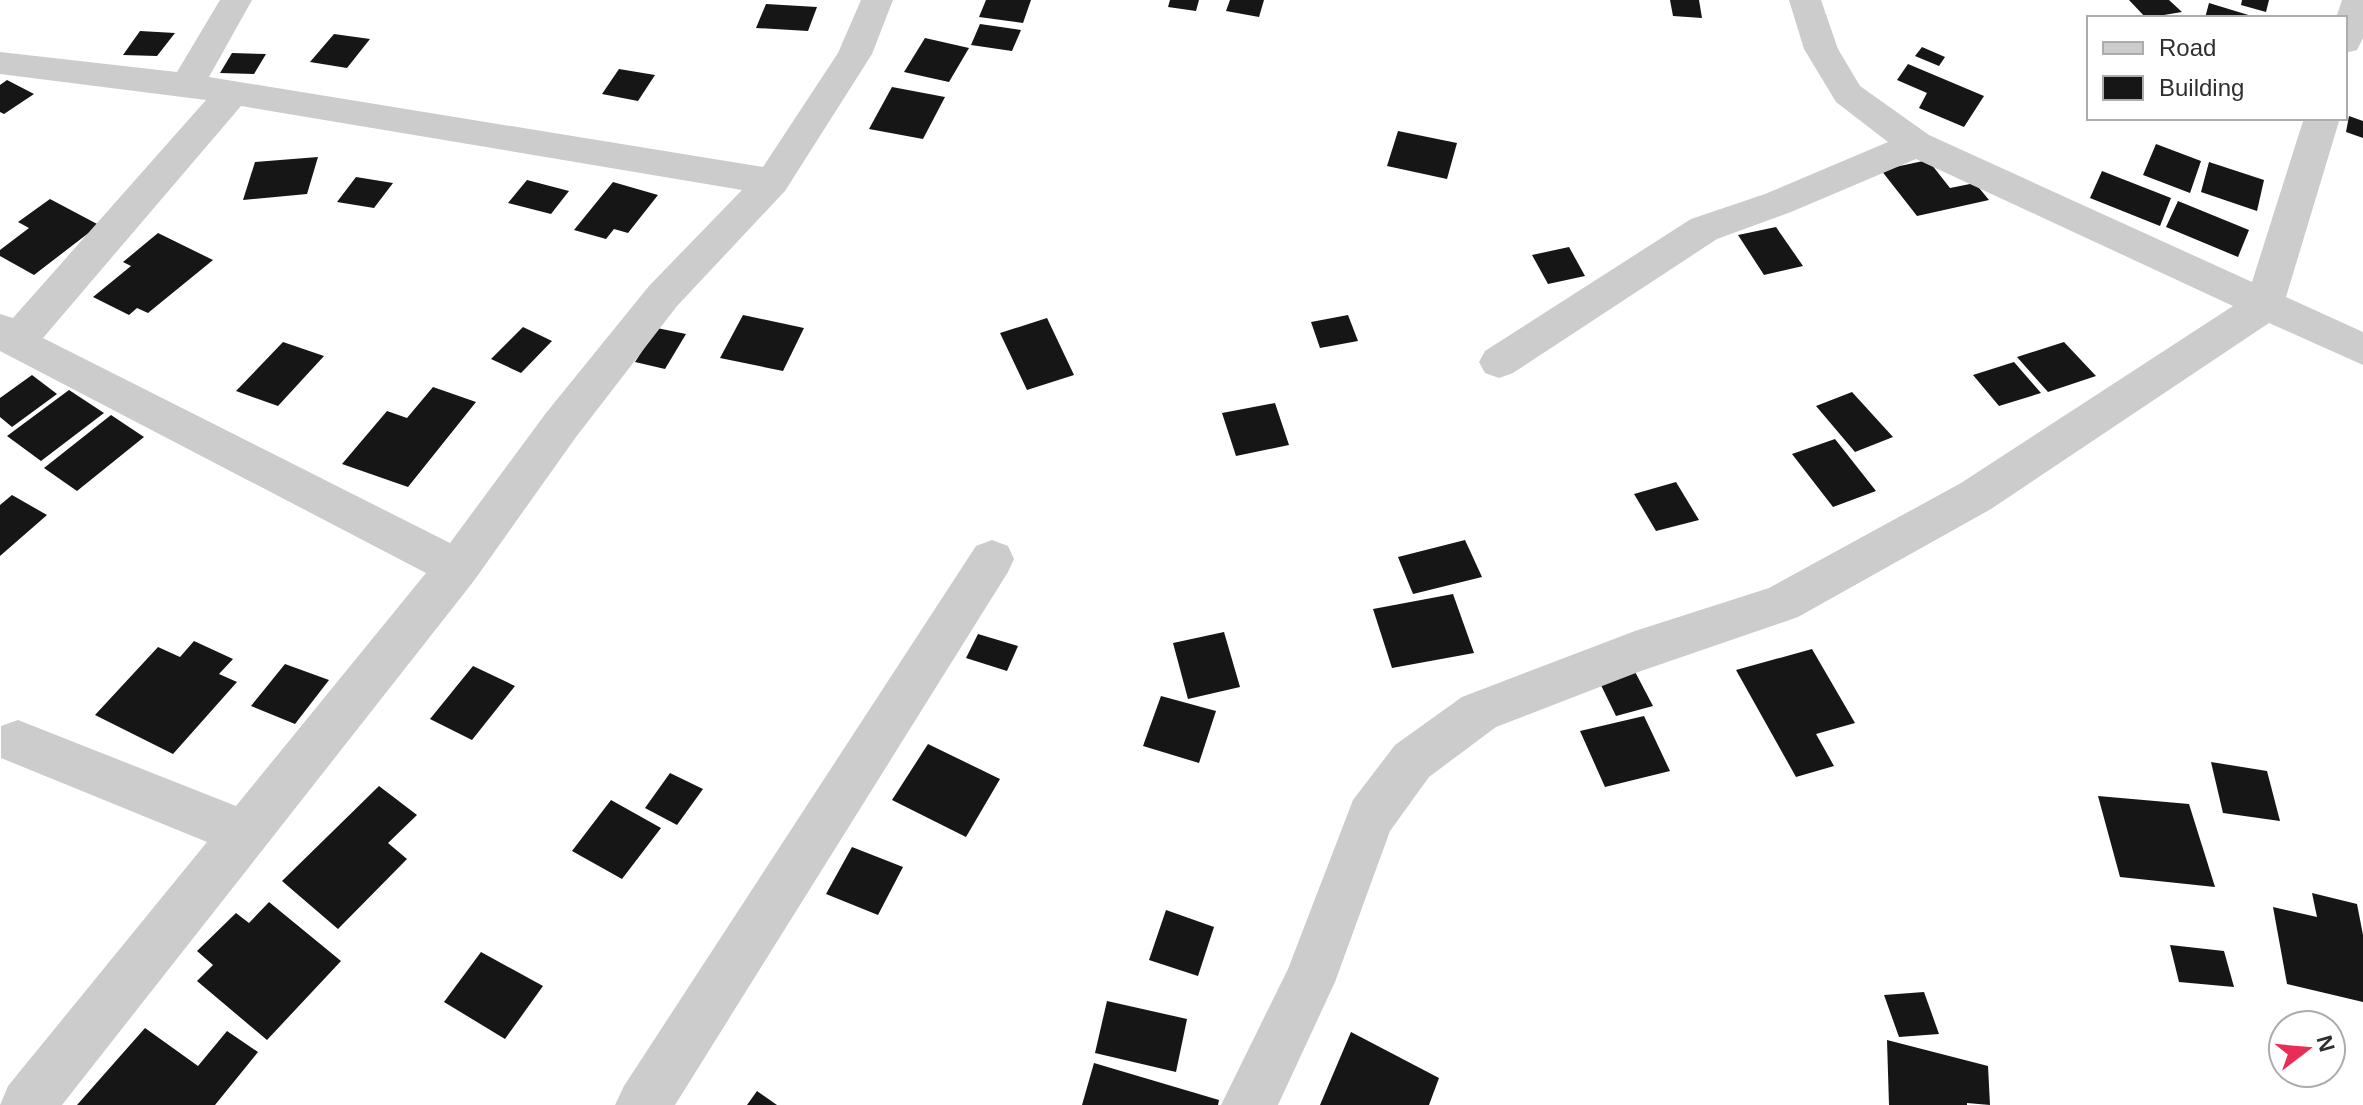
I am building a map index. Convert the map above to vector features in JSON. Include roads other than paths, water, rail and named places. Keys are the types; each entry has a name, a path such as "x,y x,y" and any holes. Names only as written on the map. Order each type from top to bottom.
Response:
{"street":[{"path":"187,85 236,0"},
{"path":"27,1105 457,568 561,425 663,296 772,182 855,54 877,0"},
{"path":"1805,0 1821,49 1848,94 1916,144 2363,349"},
{"path":"2347,36 2358,0"},
{"path":"0,63 187,85 772,182"},
{"path":"232,93 8,336 457,568"},
{"path":"1249,1105 1309,982 1370,817 1412,761 1479,712 1635,652 1782,603 1976,496 2264,306 2321,120"},
{"path":"1499,362 1704,229 1778,203 1916,144"},
{"path":"643,1105 992,559"},
{"path":"18,742 244,833"}]}
